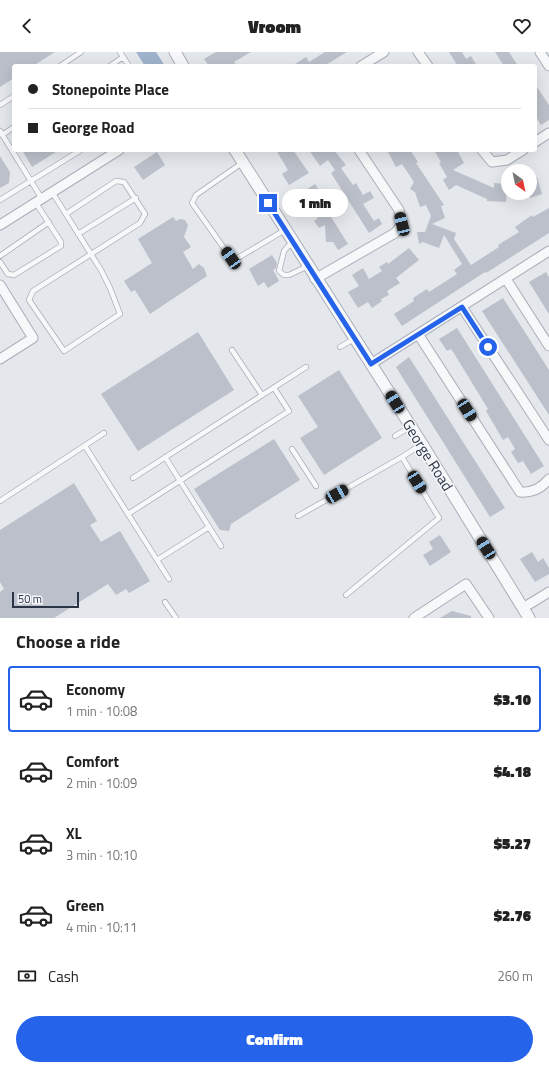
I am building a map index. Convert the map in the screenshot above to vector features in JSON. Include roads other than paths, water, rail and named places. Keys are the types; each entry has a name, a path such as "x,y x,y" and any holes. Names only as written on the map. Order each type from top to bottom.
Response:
{"street":[{"path":"175,52 182,64"},
{"path":"364,64 384,52"},
{"path":"418,52 427,64"},
{"path":"540,52 549,66"},
{"path":"537,141 549,134"},
{"path":"0,225 116,152"},
{"name":"George Road","path":"236,152 292,242 422,444 529,618"},
{"path":"316,279 395,232 402,224 399,210 360,152"},
{"path":"484,152 492,162 507,160 520,152"},
{"path":"371,364 549,252"},
{"path":"506,279 549,346"},
{"path":"0,285 34,338 0,359"},
{"path":"462,307 549,440"},
{"path":"418,334 520,492 529,493 544,486 549,479"},
{"path":"414,618 466,584 489,618"},
{"path":"523,608 549,592"}],"lane":[{"path":"63,64 82,52"},
{"path":"120,52 128,64"},
{"path":"113,64 123,57"},
{"path":"0,105 12,97"},
{"path":"12,128 1,133 12,150"},
{"path":"0,262 8,274 14,275 61,246 61,242 39,201 32,181 13,152"},
{"path":"0,200 78,152"},
{"path":"243,163 196,195 192,203 231,258 236,259 285,230"},
{"path":"52,192 91,254 110,288 120,314 64,351 29,300 33,291 91,254 140,223 145,214 136,198 124,182 116,181 66,214"},
{"path":"78,234 136,198"},
{"path":"0,256 49,222"},
{"path":"292,242 284,251 279,270 284,275 308,266"},
{"path":"340,347 354,338"},
{"path":"232,350 262,396"},
{"path":"133,478 306,367"},
{"path":"128,514 289,411 274,388"},
{"path":"395,436 410,426"},
{"path":"0,501 104,433"},
{"path":"298,516 422,444"},
{"path":"85,446 169,579"},
{"path":"292,449 316,486"},
{"path":"165,457 221,546"},
{"path":"346,594 439,518 402,457"},
{"path":"158,560 209,527"},
{"path":"166,602 176,618"}],"water":[{"path":"136,52 156,52 164,64 144,64"}]}
